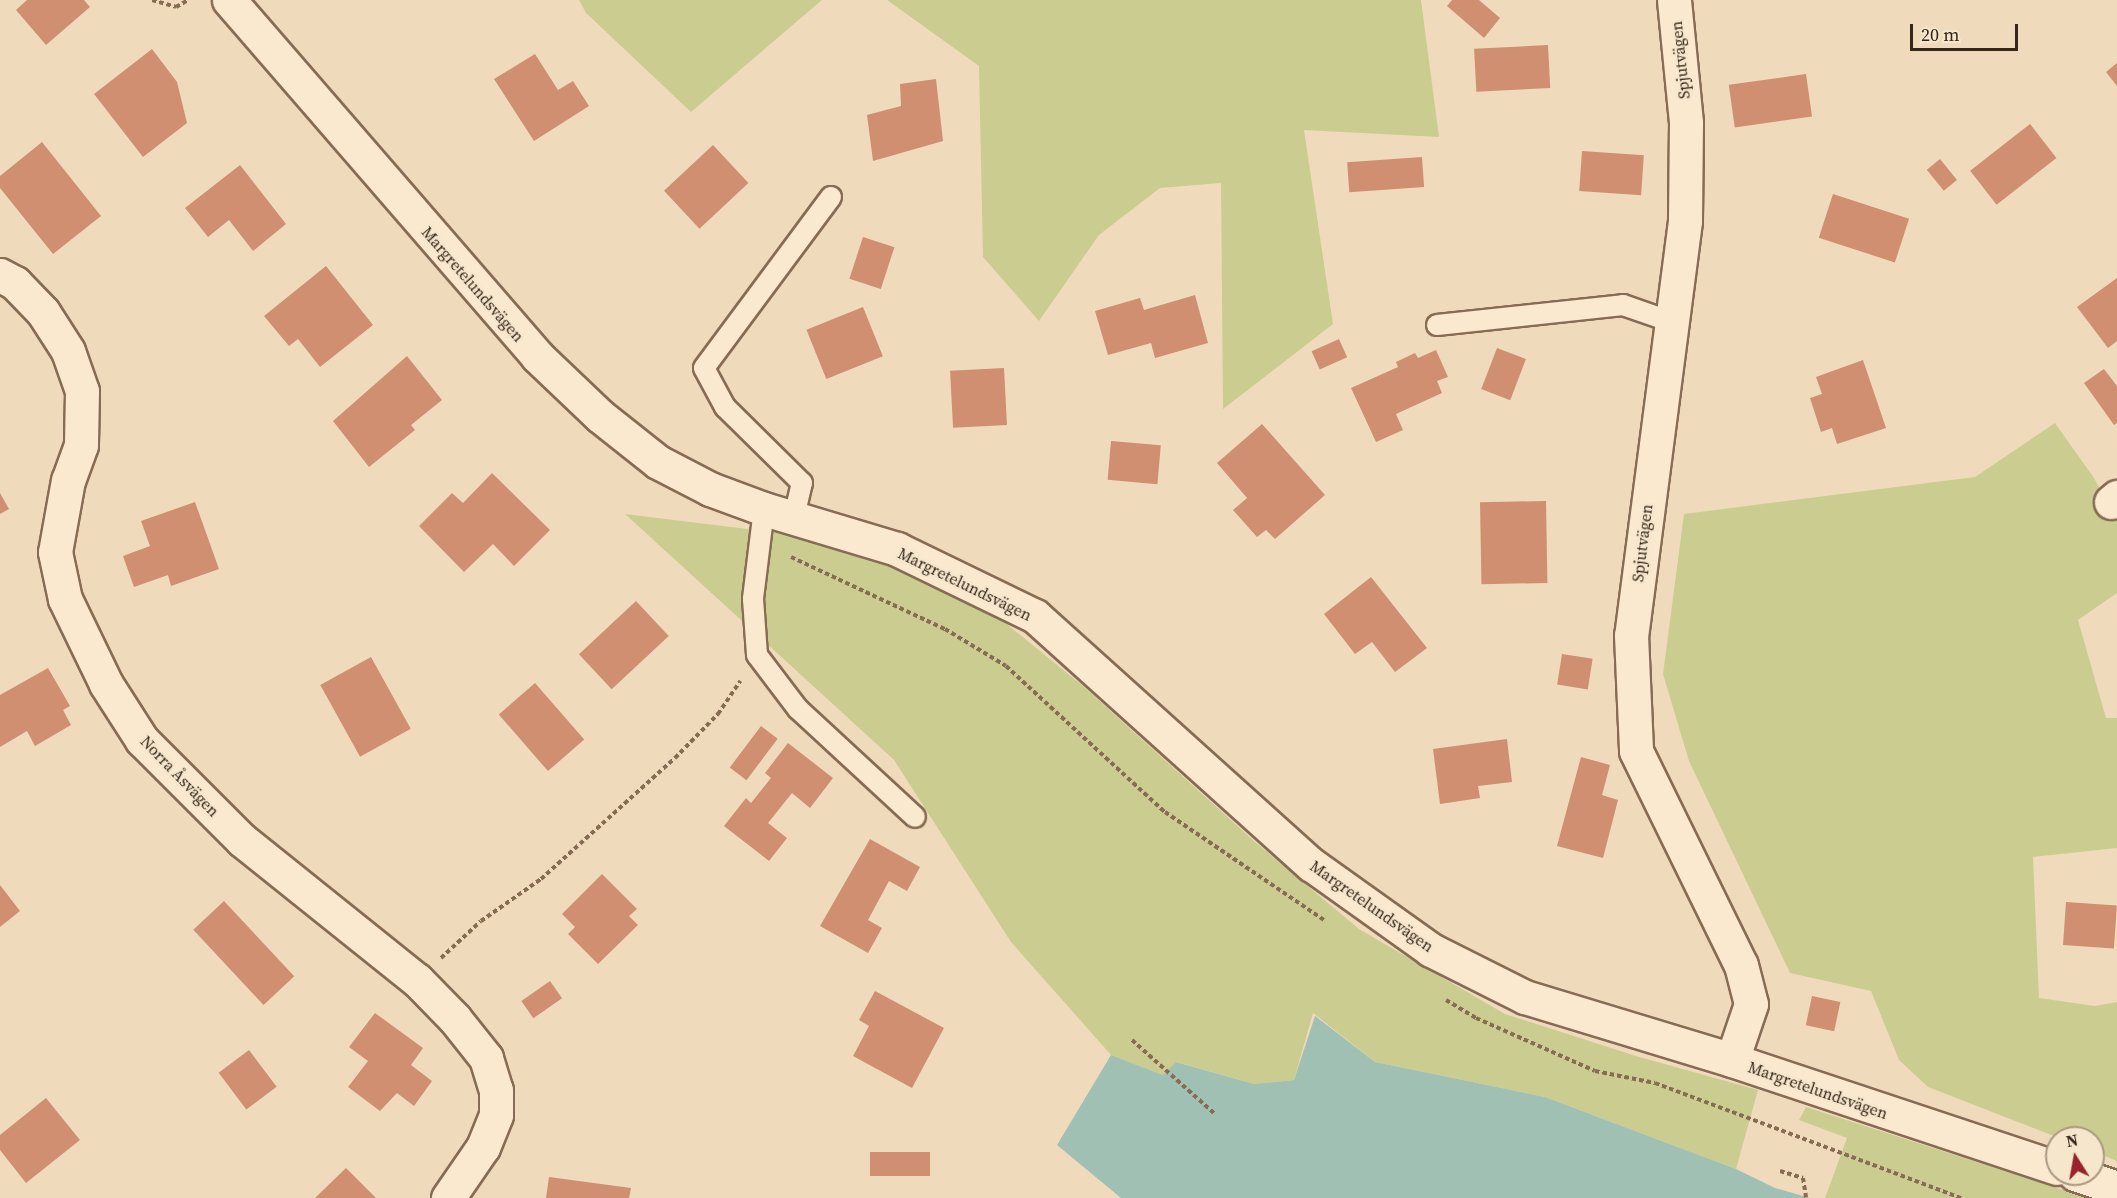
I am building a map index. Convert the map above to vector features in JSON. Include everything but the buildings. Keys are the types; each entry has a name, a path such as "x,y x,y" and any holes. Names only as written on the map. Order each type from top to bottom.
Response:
{"street":[{"name":"Margretelundsvägen","path":"229,0 537,356 600,416 658,462 710,489 897,549 1035,616 1312,865 1431,950 1525,997 1732,1060 2045,1164"},
{"name":"Spjutvägen","path":"1674,0 1686,123 1685,221 1669,321 1631,635 1636,751 1741,965 1750,1004 1732,1060"},
{"name":"Norra Åsvägen","path":"0,275 15,283 43,312 68,351 82,392 81,445 68,480 55,552 65,599 106,684 142,740 242,840 417,980 455,1019 486,1058 496,1090 496,1115 483,1147 448,1198"}],"lane":[{"path":"831,197 704,368 725,407 802,483 761,541 753,599 757,655 798,709 915,818"},
{"path":"1437,325 1623,305 1669,321"}],"path":[{"path":"152,0 176,7 188,0"},
{"path":"761,541 945,629 1006,666 1165,812 1329,923"},
{"path":"417,980 481,921 541,879 675,758 718,714 757,655"},
{"path":"1436,993 1476,1018 1594,1071 1655,1083 1961,1198"},
{"path":"1132,1040 1214,1113"},
{"path":"1780,1171 1803,1178 1806,1198"}],"green space":[{"path":"579,0 822,0 691,112 586,13"},
{"path":"887,0 1421,0 1439,137 1304,130 1333,324 1223,409 1221,183 1160,188 1099,235 1039,321 983,257 979,66"},
{"path":"2055,423 2094,478 2117,519 2117,593 2078,620 2106,718 2117,718 2117,848 2033,857 2039,998 2095,1006 2117,1002 2117,1161 2105,1156 2105,1126 2045,1126 2045,1133 1928,1087 1899,1060 1871,991 1790,973 1689,761 1663,674 1684,514 1975,477"},
{"path":"625,514 822,538 987,608 1083,686 1254,841 1359,929 1505,1014 1636,1056 1758,1090 1736,1169 1545,1097 1375,1062 1313,1013 1294,1080 1254,1084 1177,1062 1163,1075 1111,1055 1011,942 894,760"},
{"path":"1806,1107 2088,1198 1825,1198 1847,1138 1799,1120"}],"shaded area":[{"path":"1315,1016 1375,1062 1545,1097 1736,1169 1775,1188 1810,1198 1121,1198 1057,1145 1111,1055 1163,1075 1176,1062 1254,1084 1294,1080"}]}
